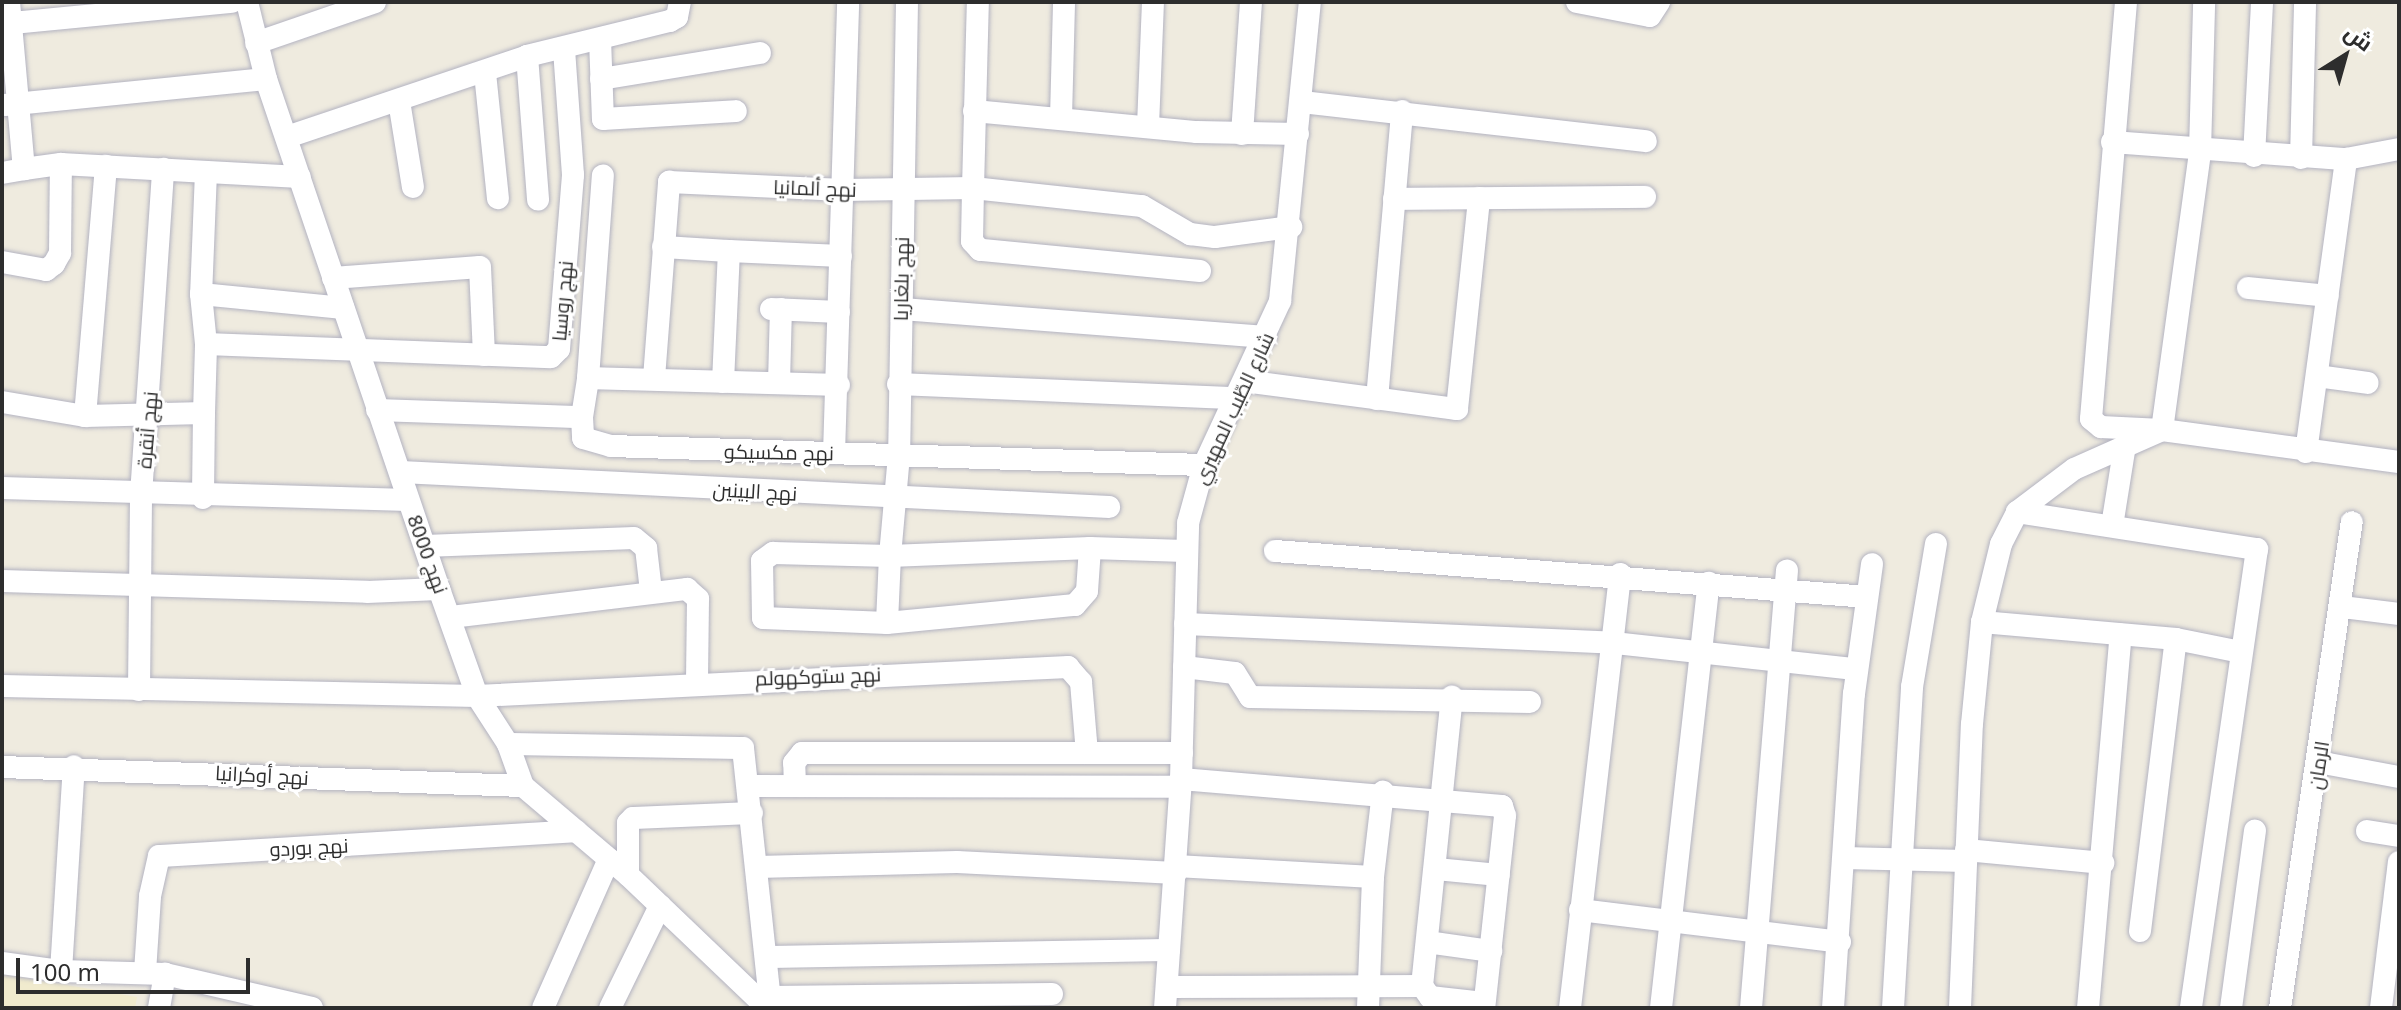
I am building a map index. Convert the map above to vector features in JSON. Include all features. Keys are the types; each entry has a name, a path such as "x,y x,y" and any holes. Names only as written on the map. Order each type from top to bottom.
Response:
{"street":[{"path":"232,2 7,16 13,171 61,164 300,177"},
{"name":"نهج 8000","path":"247,2 266,79 439,589 477,696 508,744 523,786"},
{"path":"256,43 375,2"},
{"path":"287,137 485,73 527,56 670,21 680,2"},
{"path":"834,453 839,385 848,2"},
{"name":"نهج بلغاريا","path":"887,623 899,455 907,2"},
{"path":"978,2 972,241 980,250 1200,271"},
{"path":"1061,118 1064,2"},
{"path":"1148,126 1153,2"},
{"path":"1242,134 1251,2"},
{"name":"شارع الطّيب المهيري","path":"1166,998 1181,783 1185,551 1191,503 1204,465 1266,337 1280,301 1291,227 1310,2"},
{"path":"1577,2 1650,16 1659,2"},
{"path":"2126,2 2091,419 2101,427 2162,430 2306,452 2399,462"},
{"path":"2254,156 2262,2"},
{"path":"2301,158 2305,2"},
{"path":"2162,430 2200,151 2204,4"},
{"path":"600,39 603,119 608,122 736,111"},
{"name":"نهج روسيا","path":"206,344 551,357 559,349 573,175 564,48"},
{"path":"601,79 760,53"},
{"path":"527,56 538,200"},
{"path":"485,73 498,198"},
{"path":"10,105 266,79"},
{"path":"399,101 413,187"},
{"path":"1302,102 1646,141"},
{"path":"974,111 1242,134 1298,134"},
{"path":"1377,399 1402,111"},
{"path":"2112,142 2301,158 2346,159 2399,149"},
{"path":"2306,452 2346,159"},
{"path":"2,262 46,270 54,264 60,253 61,164"},
{"path":"85,416 106,166"},
{"name":"نهج أنقرة","path":"139,690 141,495 163,169"},
{"path":"203,498 206,344 201,294 206,172"},
{"path":"377,410 582,417 588,378 603,176"},
{"name":"نهج ألمانيا","path":"654,378 669,182 843,190 973,188 1142,206 1190,234 1215,237 1291,227"},
{"path":"1394,199 1645,197"},
{"path":"898,384 1240,390 1377,399 1454,411 1460,407 1479,198"},
{"path":"663,247 841,256"},
{"path":"723,382 729,251"},
{"path":"333,278 480,267 484,355"},
{"path":"2248,288 2328,296"},
{"path":"201,294 343,308"},
{"path":"779,383 776,309 839,312"},
{"path":"902,309 1266,337"},
{"path":"2317,376 2368,383"},
{"path":"588,378 839,385"},
{"path":"2,402 85,416 204,413"},
{"name":"نهج مكسيكو","path":"582,417 579,432 590,444 1204,465"},
{"path":"1960,1008 1966,855 1982,622 2001,544 2017,512 2058,478 2162,430"},
{"path":"2112,526 2125,445"},
{"name":"نهج البينين","path":"401,472 895,500 1109,507"},
{"path":"2,488 203,498 408,500"},
{"path":"2017,512 2253,545 2258,561 2241,652 2191,1008"},
{"name":"الرمان","path":"2280,1008 2342,607 2352,522"},
{"path":"425,546 634,538 646,548 651,591"},
{"path":"1893,1008 1914,659 1936,544"},
{"path":"1090,548 1087,591 1075,605 887,623 767,621 761,613 762,561 773,553 890,556 1090,548 1185,551"},
{"path":"1275,551 1620,574 1709,583 1787,578 1867,597"},
{"path":"1833,1008 1840,942 1856,669 1872,564"},
{"path":"1570,1008 1615,643 1620,574"},
{"path":"1751,1008 1783,657 1787,578"},
{"path":"2,581 439,589"},
{"path":"1661,1008 1709,583"},
{"path":"451,617 687,589 696,594 697,681"},
{"path":"2342,607 2399,614"},
{"path":"1982,622 2176,639 2241,652"},
{"path":"1185,624 1615,643 1783,657 1856,669"},
{"path":"2091,1008 2121,634"},
{"path":"2140,931 2176,639"},
{"name":"نهج ستوكهولم","path":"2,686 477,696 697,681 1068,667 1081,682 1087,753"},
{"path":"1184,667 1235,673 1250,697 1452,697 1530,702"},
{"path":"750,786 1181,783 1383,792 1445,797 1502,806 1499,875 1484,1005 1430,997 1422,986 1445,797 1452,697"},
{"path":"508,744 738,746 746,752 769,1004"},
{"path":"795,786 794,763 802,753 1182,753"},
{"path":"2318,762 2399,777"},
{"path":"61,971 74,766"},
{"name":"نهج أوكرانيا","path":"2,767 74,766 523,786"},
{"path":"523,786 628,875 769,1004 1052,994"},
{"path":"1368,997 1373,877 1383,792"},
{"path":"628,875 628,823 633,818 752,813"},
{"name":"نهج بوردو","path":"155,973 150,896 159,856 576,831"},
{"path":"2231,1008 2255,831"},
{"path":"2367,831 2399,836"},
{"path":"1844,858 1900,860 1966,855 2103,863"},
{"path":"543,1008 609,859"},
{"path":"757,867 957,862 1373,877"},
{"path":"2381,1008 2392,976 2399,862"},
{"path":"2212,863 2250,868"},
{"path":"1436,869 1499,875"},
{"path":"610,1008 660,906"},
{"path":"1580,910 1671,925 1840,942"},
{"path":"1427,942 1491,951"},
{"path":"767,957 1169,950"},
{"path":"2,963 61,971 155,973 312,1008"},
{"path":"155,973 159,1008"},
{"path":"1166,998 1368,997 1422,986"}],"shaded area":[{"path":"2,974 137,997 135,1008 2,1008"}]}
